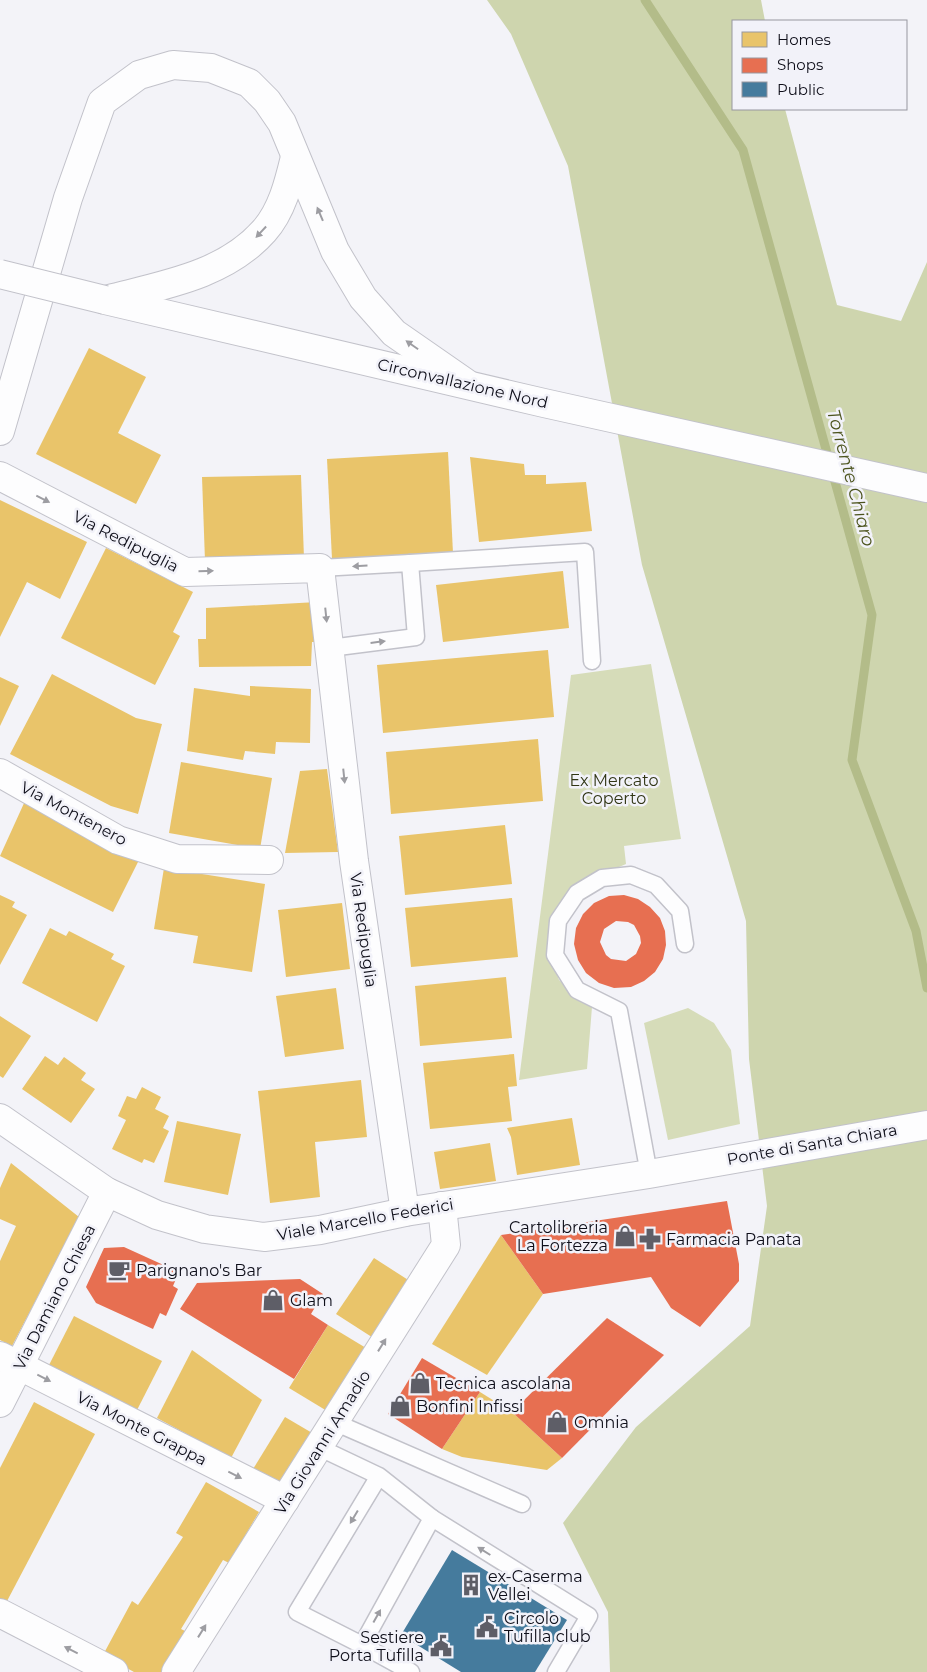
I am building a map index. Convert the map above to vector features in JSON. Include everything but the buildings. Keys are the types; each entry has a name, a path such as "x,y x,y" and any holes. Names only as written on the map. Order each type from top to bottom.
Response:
{"street":[{"path":"0,427 68,198 102,102 139,75 173,65 211,68 249,83 267,101 282,123 335,251 363,298 394,333 466,383"},
{"path":"106,300 186,280 232,260 265,230 285,194 296,157"},
{"name":"Circonvallazione Nord","path":"0,274 544,403 927,488"},
{"name":"Via Redipuglia","path":"0,476 185,572 320,568 354,861 405,1212"},
{"name":"Via Montenero","path":"0,773 118,840 177,859 268,860"},
{"name":"Viale Marcello Federici","path":"0,1118 107,1192 157,1215 206,1229 264,1236 320,1230 405,1212 649,1174 696,1164"},
{"name":"Ponte di Santa Chiara","path":"696,1164 927,1125"},
{"name":"Via Damiano Chiesa","path":"0,1402 10,1360 107,1192"},
{"name":"Via Giovanni Amadio","path":"176,1672 446,1245 442,1206"},
{"name":"Via Monte Grappa","path":"10,1360 285,1500"},
{"path":"0,1613 114,1672"}],"lane":[{"name":"Via Redipuglia","path":"320,568 585,552 592,661"},
{"path":"330,648 416,638 410,563"},
{"path":"649,1174 619,1011 577,990 555,954 558,922 576,893 602,878 631,875 656,885 680,911 686,944"},
{"path":"334,1422 522,1504"},
{"path":"318,1447 379,1476 432,1518 589,1616 556,1672"},
{"path":"379,1476 297,1612 411,1672"},
{"path":"362,1645 432,1518"}],"green space":[{"path":"487,0 761,0 765,20 732,20 732,110 785,110 837,305 901,321 927,262 927,1672 610,1672 608,1612 563,1523 636,1427 750,1326 767,1206 749,1059 746,921 642,565 568,166 511,34"},
{"name":"Ex Mercato Coperto","path":"651,664 681,839 624,846 626,864 575,886 551,956 559,980 592,1007 587,1069 519,1080 571,675"},
{"path":"688,1008 714,1023 731,1050 740,1124 668,1140 644,1023"}],"waterway":[{"name":"Torrente Chiaro","path":"645,0 743,150 872,615 852,760 916,931 927,988"}],"place":[{"name":"Cartolibreria La Fortezza","path":"625,1236"},
{"name":"Farmacia Panata","path":"650,1239"},
{"name":"Parignano's Bar","path":"119,1270"},
{"name":"Glam","path":"273,1300"},
{"name":"Tecnica ascolana","path":"420,1383"},
{"name":"Bonfini Infissi","path":"400,1406"},
{"name":"Omnia","path":"557,1422"},
{"name":"ex-Caserma Vellei","path":"471,1585"},
{"name":"Circolo Tufilla club","path":"487,1627"},
{"name":"Sestiere Porta Tufilla","path":"441,1646"}]}
